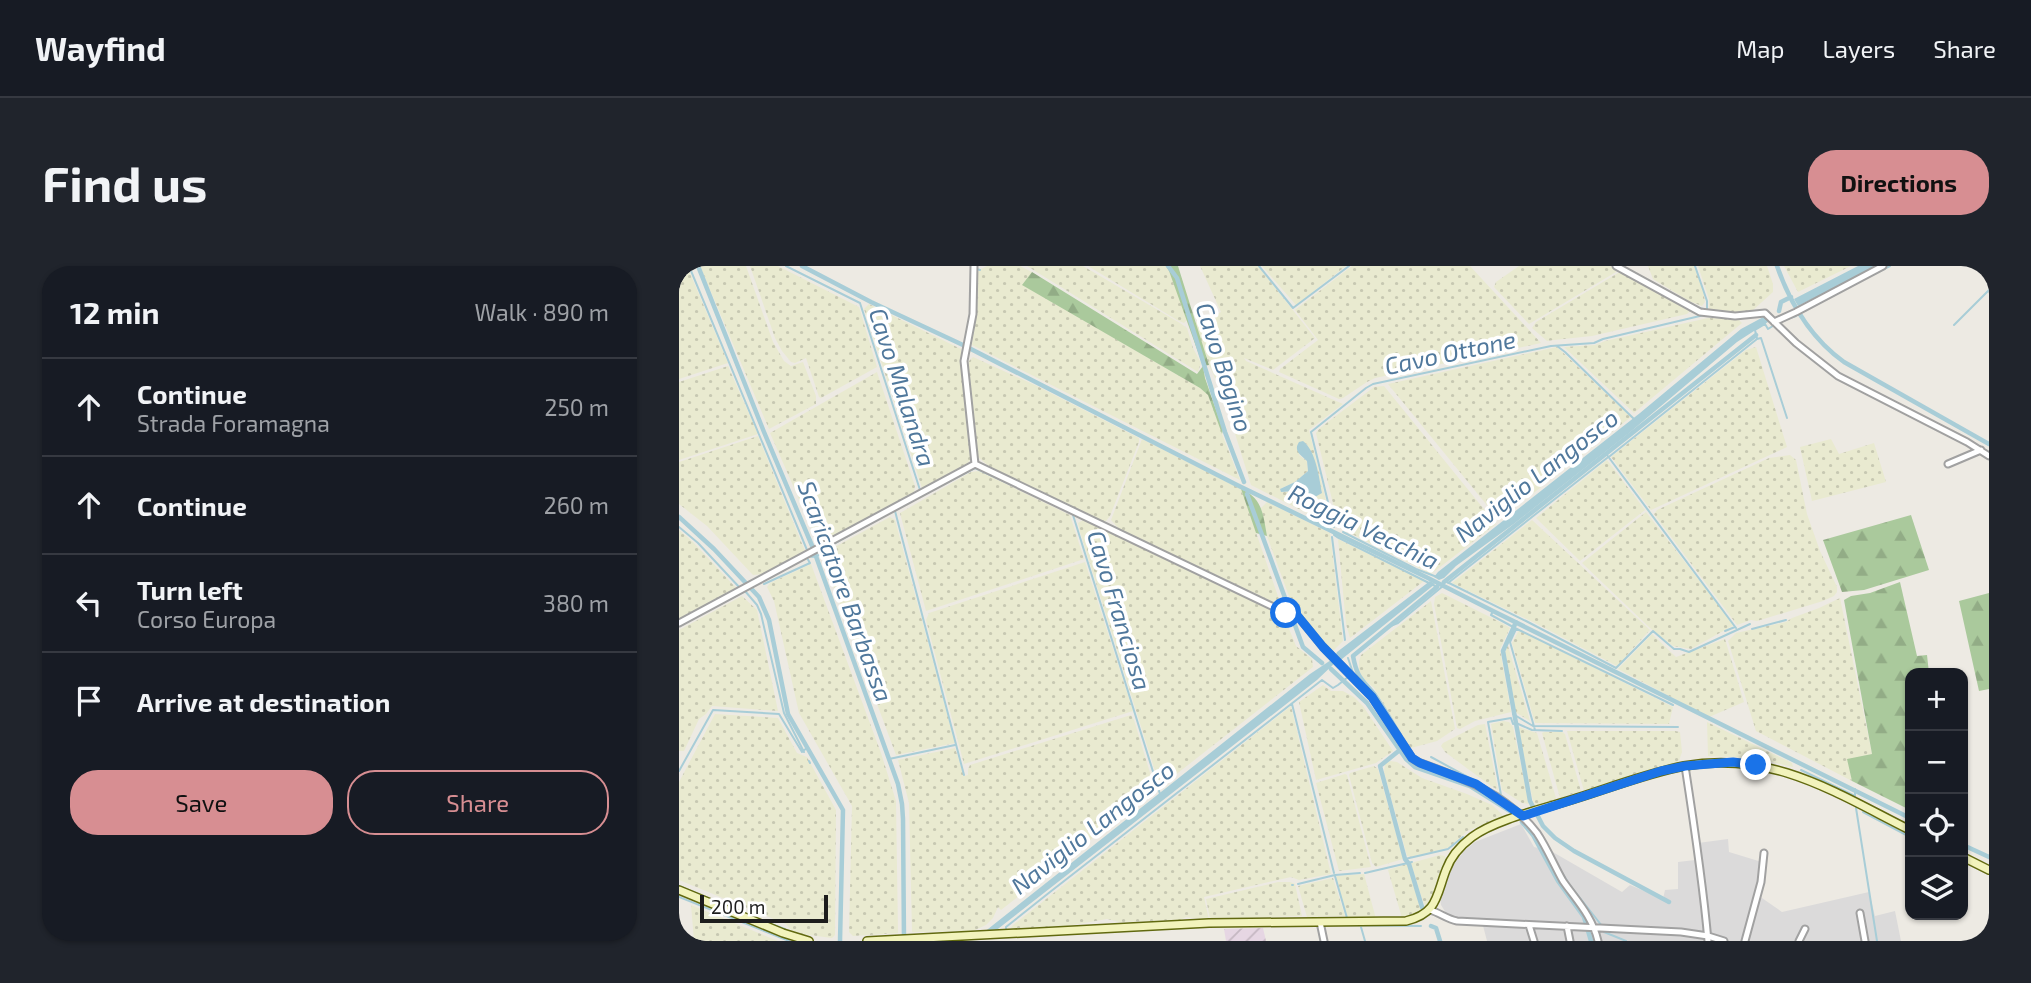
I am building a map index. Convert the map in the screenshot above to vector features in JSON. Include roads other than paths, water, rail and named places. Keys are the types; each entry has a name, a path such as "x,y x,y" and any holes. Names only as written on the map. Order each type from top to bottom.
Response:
{"main road":[{"path":"866,941 1209,923 1399,922 1423,915 1434,903 1447,868 1461,846 1475,834 1661,771 1685,766 1733,762 1782,770 1809,780 1905,828"},
{"path":"1968,860 1989,870"},
{"path":"679,890 785,934 809,941"}],"street":[{"path":"974,266 974,314 964,361 975,464"},
{"path":"1616,266 1700,312 1735,316 1762,313 1795,344 1838,376 1989,456"},
{"path":"1773,321 1798,311 1883,266"},
{"path":"1948,464 1981,450"},
{"path":"679,623 975,464"},
{"path":"975,464 1300,618 1323,647 1372,697 1404,747 1418,762 1476,784 1523,816 1595,927 1598,941"},
{"path":"1685,766 1708,922 1708,938"},
{"path":"1745,941 1761,882 1764,853"},
{"path":"1434,903 1447,919"},
{"path":"1860,913 1865,941"},
{"path":"1423,915 1529,925 1681,932 1724,941"},
{"path":"1320,922 1324,941"},
{"path":"1529,925 1534,941"},
{"path":"1567,926 1570,941"},
{"path":"1799,941 1805,929"}],"water":[{"path":"1858,266 1877,266 1798,306 1794,299"},
{"path":"1767,315 1771,320 1737,342 1629,433 1515,523 1456,566 1444,578 1439,580 1434,577 1741,329"},
{"path":"1303,441 1311,451 1318,472 1322,493 1315,497 1295,491 1281,492 1280,489 1295,482 1308,471 1307,461 1298,453 1297,448 1299,442"},
{"path":"1430,581 1435,584 1338,660 1335,656 1337,652"},
{"path":"1334,658 1337,661 1317,680 994,932 983,933 1310,674"}],"waterway":[{"path":"689,266 807,550"},
{"name":"Scaricatore Barbassa","path":"698,266 813,548 898,784 903,819 904,941"},
{"name":"Cavo Malandra","path":"786,266 860,303 920,490"},
{"name":"Roggia Vecchia","path":"802,266 1905,816"},
{"name":"Cavo Bogino","path":"1168,266 1177,278 1225,432 1244,482"},
{"path":"1259,266 1293,308 1349,266"},
{"path":"1695,266 1707,301 1707,309"},
{"path":"1777,266 1803,319 1832,353 1989,444"},
{"path":"1850,286 1890,266"},
{"path":"1653,283 1663,289"},
{"path":"1954,325 1989,290"},
{"path":"1779,311 1781,302 1791,297"},
{"path":"1669,298 1682,305"},
{"path":"1696,307 1707,310"},
{"path":"1805,311 1811,307"},
{"name":"Cavo Ottone","path":"1334,527 1311,432 1366,388 1373,384 1551,346 1594,343 1704,315"},
{"path":"1784,320 1796,316"},
{"path":"1763,322 1765,324 1755,330 1757,339 1761,338 1787,418"},
{"path":"1765,324 1768,329 1776,324"},
{"name":"Naviglio Langosco","path":"1444,582 1756,335"},
{"path":"1610,456 1757,339"},
{"name":"Cavo Ottone","path":"1557,346 1634,419"},
{"path":"1607,455 1736,628"},
{"path":"1448,583 1607,458"},
{"name":"Cavo Franciosa","path":"923,495 975,468 1012,485"},
{"name":"Cavo Bogino","path":"1247,494 1303,647 1322,663"},
{"name":"Cavo Malandra","path":"769,578 809,556 820,555 828,547 922,495"},
{"path":"895,511 964,775"},
{"name":"Cavo Franciosa","path":"1073,515 1160,794"},
{"path":"679,517 714,549 759,597 769,620 788,714 843,810 840,941"},
{"path":"679,527 698,543 740,588"},
{"name":"Roggia Vecchia","path":"1335,532 1337,537 1437,587"},
{"name":"Roggia Vecchia","path":"1343,532 1437,577"},
{"name":"Cavo Ottone","path":"1332,537 1345,640"},
{"path":"764,584 810,563 807,558"},
{"name":"Roggia Vecchia","path":"1445,581 1616,668 1653,631 1674,649 1689,652 1750,624"},
{"path":"1388,627 1398,623 1443,586"},
{"path":"1400,735 1361,678 1353,656 1437,587"},
{"path":"745,591 761,614 784,713 804,752"},
{"name":"Cavo Malandra","path":"679,626 743,592"},
{"path":"1493,611 1491,615 1515,628 1673,705"},
{"path":"1752,629 1786,620"},
{"path":"1516,622 1503,651 1530,801 1543,826 1574,851 1669,902"},
{"path":"1725,631 1735,627"},
{"path":"1516,629 1510,642 1535,730"},
{"name":"Cavo Ottone","path":"1006,930 1006,927 1050,892 1322,680 1333,688 1338,685 1353,673 1348,658"},
{"name":"Cavo Bogino","path":"1331,669 1367,703 1406,759 1415,767 1470,786 1513,813"},
{"path":"1292,704 1334,873"},
{"path":"679,771 713,710 779,714 802,752 808,747"},
{"path":"1513,714 1533,726 1678,727"},
{"path":"1501,795 1488,722 1511,718 1513,724 1532,730 1562,731"},
{"path":"889,759 955,745"},
{"path":"1406,745 1380,766 1405,859 1409,864 1422,907"},
{"path":"1431,757 1501,795 1523,812"},
{"path":"1801,770 1855,796 1855,789"},
{"path":"1856,808 1877,941"},
{"path":"1863,812 1905,834"},
{"name":"Cavo Bogino","path":"1522,822 1533,835 1558,881 1584,917 1591,941"},
{"path":"1405,859 1448,849 1463,837"},
{"name":"Roggia Vecchia","path":"1968,847 1989,857"},
{"path":"1365,873 1412,862"},
{"path":"1556,863 1602,926"},
{"path":"1298,884 1335,875 1360,873"},
{"path":"1335,876 1347,918"},
{"path":"679,886 752,917"},
{"path":"679,897 789,941"},
{"path":"757,919 785,929 785,932"},
{"path":"1334,925 1421,926"},
{"path":"1318,926 1321,941"},
{"path":"1431,926 1436,928 1440,941"},
{"path":"1361,927 1365,941"},
{"path":"1604,932 1626,941"}]}
